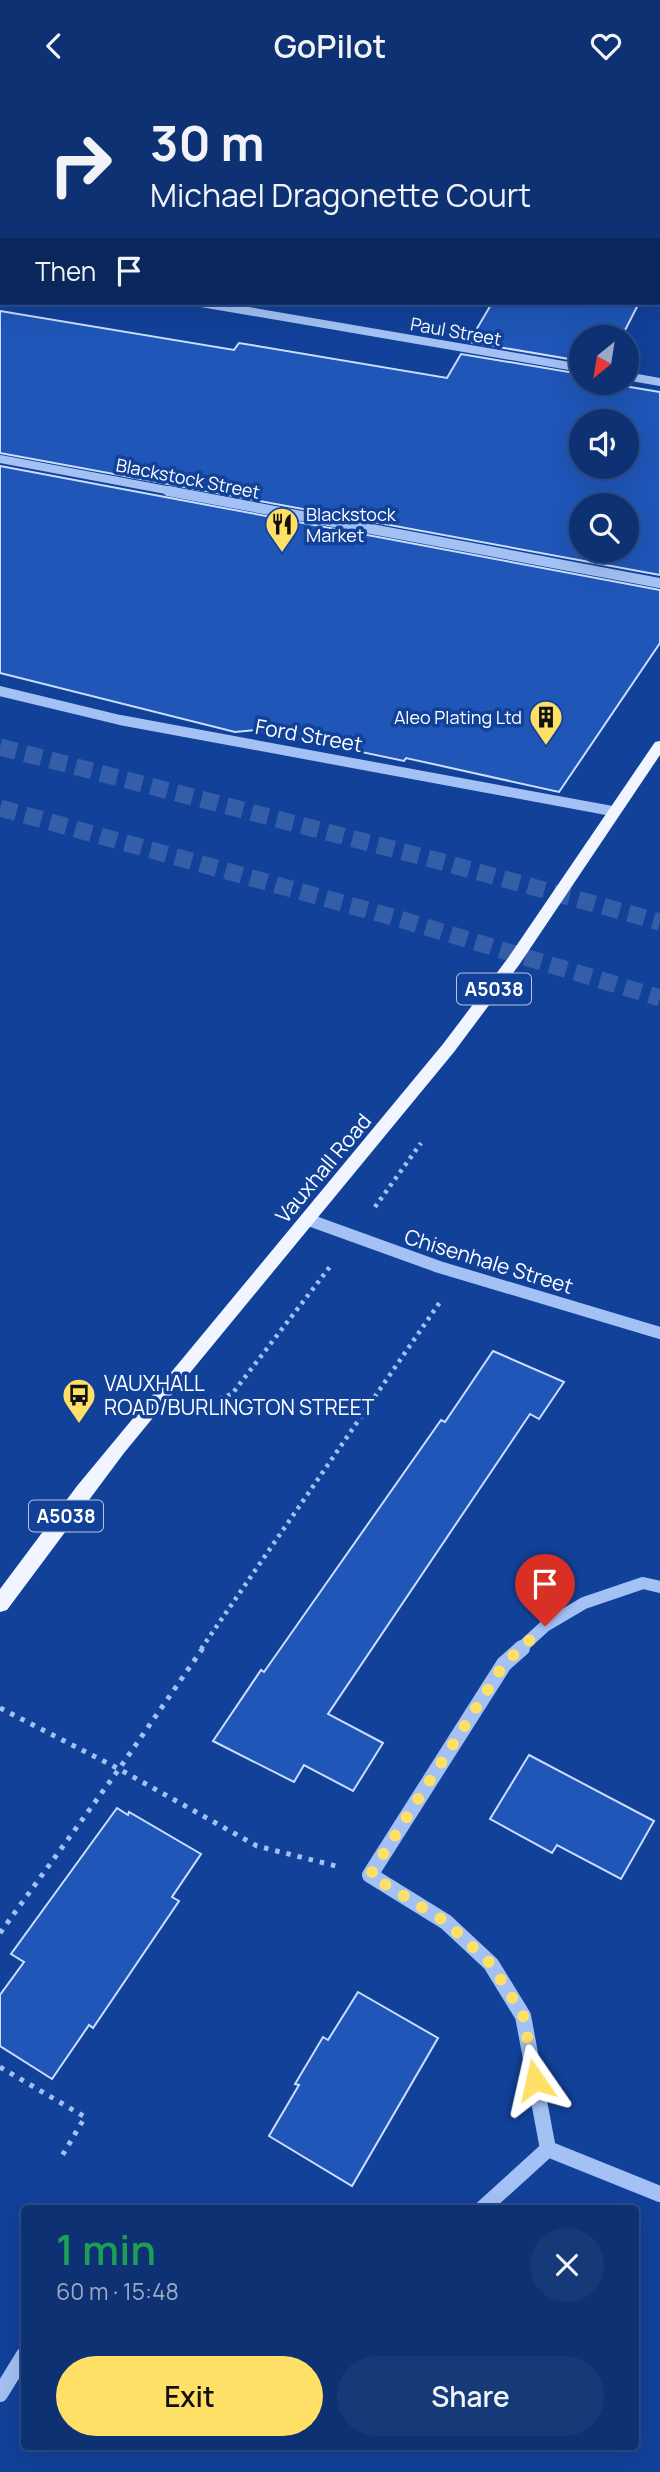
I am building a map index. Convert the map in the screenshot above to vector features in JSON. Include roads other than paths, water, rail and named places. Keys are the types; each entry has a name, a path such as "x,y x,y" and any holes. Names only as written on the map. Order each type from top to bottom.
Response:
{"main road":[{"name":"Vauxhall Road","path":"0,1604 133,1428 410,1097 491,992 532,936 612,811 660,745"}],"street":[{"name":"Paul Street","path":"213,305 569,366"},
{"path":"639,378 660,381"},
{"name":"Blackstock Street","path":"0,459 660,583"},
{"name":"Ford Street","path":"0,691 120,720 612,811"},
{"name":"Chisenhale Street","path":"309,1220 353,1238 460,1273 660,1333"},
{"path":"548,2149 523,2015 491,1964 446,1922 370,1875 504,1664 545,1626 584,1603 643,1583 660,1587"},
{"path":"548,2149 660,2193"},
{"path":"486,2205 548,2149"},
{"path":"0,2394 21,2360"}],"tunnel":[{"path":"0,747 435,860 660,922"},
{"path":"0,808 403,920 660,998"}],"place":[{"name":"Blackstock Market","path":"282,554"},
{"name":"Aleo Plating Ltd","path":"546,747"},
{"name":"VAUXHALL ROAD/BURLINGTON STREET","path":"79,1425"}]}
